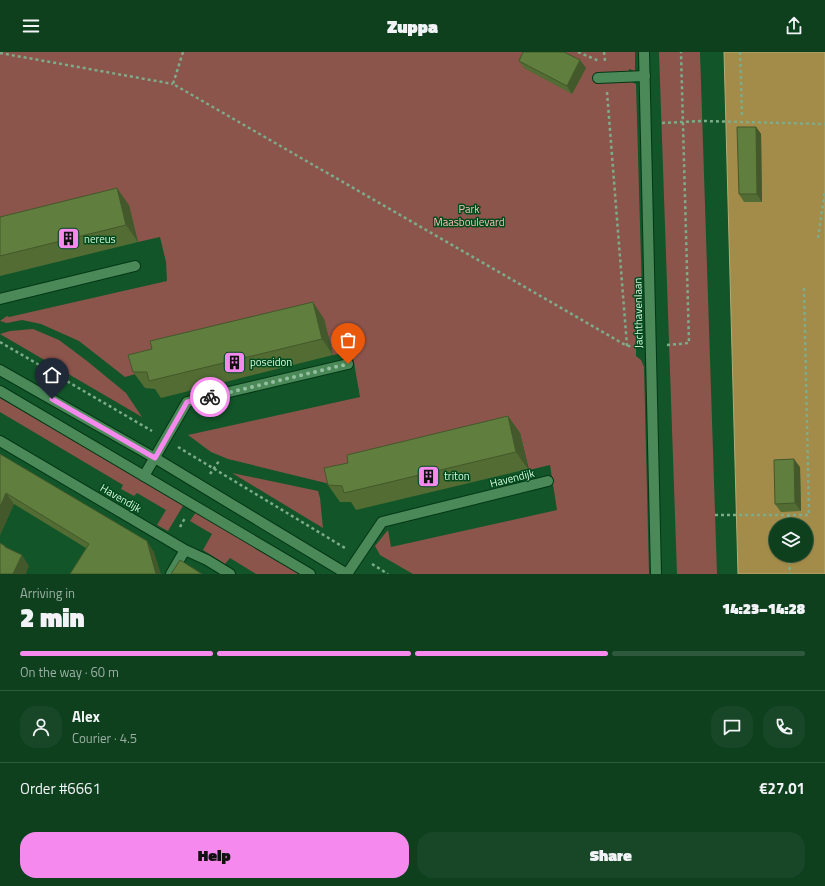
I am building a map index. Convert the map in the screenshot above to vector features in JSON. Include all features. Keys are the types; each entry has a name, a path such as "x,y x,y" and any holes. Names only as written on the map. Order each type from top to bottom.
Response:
{"street":[{"name":"Jachthavenlaan","path":"644,52 656,574"},
{"path":"602,77 645,76"},
{"path":"0,299 135,266"},
{"path":"144,476 187,402 348,364"},
{"name":"Havendijk","path":"0,370 155,458 347,574 382,522 548,481"},
{"path":"0,391 310,574"},
{"name":"Havendijk","path":"0,441 185,550 207,560 230,574"},
{"path":"171,574 185,550"}],"path":[{"path":"173,84 183,52"},
{"path":"578,52 605,64 604,52"},
{"path":"650,346 689,343 681,52"},
{"path":"740,52 742,117"},
{"path":"0,53 173,84 627,346 602,77"},
{"path":"646,124 683,122 825,124"},
{"path":"818,238 825,190"},
{"path":"714,515 809,515 804,288"},
{"path":"0,342 388,574"},
{"path":"789,562 790,574"}],"green space":[{"name":"Park Maasboulevard","path":"0,52 635,52 635,71 629,69 629,81 636,84 643,331 636,331 636,356 641,360 644,367 649,574 413,574 380,555 375,546 388,530 391,547 557,510 550,465 529,470 520,433 334,485 228,459 211,452 188,435 360,397 352,351 333,355 324,319 125,377 79,341 41,324 22,320 7,323 0,321 7,316 9,317 167,281 166,262 160,237 138,242 128,205 0,237"},
{"path":"659,52 700,52 717,574 677,574"},
{"path":"33,329 59,340 87,361 126,393 142,417 0,334 10,331"},
{"path":"0,398 184,504 168,531 157,525 166,510 137,493 134,496 121,489 123,485 0,412"},
{"path":"232,473 318,491 323,528"},
{"path":"196,512 299,574 256,574 230,558 225,564 203,550 212,534 190,521"}],"shaded area":[{"path":"724,52 825,52 825,574 738,574"}],"building":[{"path":"523,52 564,52 580,60 567,86 519,61"},
{"path":"737,127 756,127 757,194 739,194"},
{"path":"117,188 126,225 0,256 0,217"},
{"path":"313,302 322,339 149,381 147,372 133,372 128,355 152,349 150,341"},
{"path":"508,416 516,452 344,493 342,486 328,485 324,468 348,463 347,455"},
{"path":"0,454 147,541 156,574 70,574 89,544 6,493 0,507"},
{"path":"794,459 795,503 775,504 774,460"},
{"path":"0,543 22,555 13,574 0,574"},
{"path":"180,560 202,574 171,574"}],"way so far":[{"path":"210,397 348,364"}],"place":[{"name":"nereus","path":"68,239"},
{"name":"poseidon","path":"234,362"},
{"name":"triton","path":"429,476"}],"route":[{"path":"52,399 155,458 187,402 210,397"}]}
